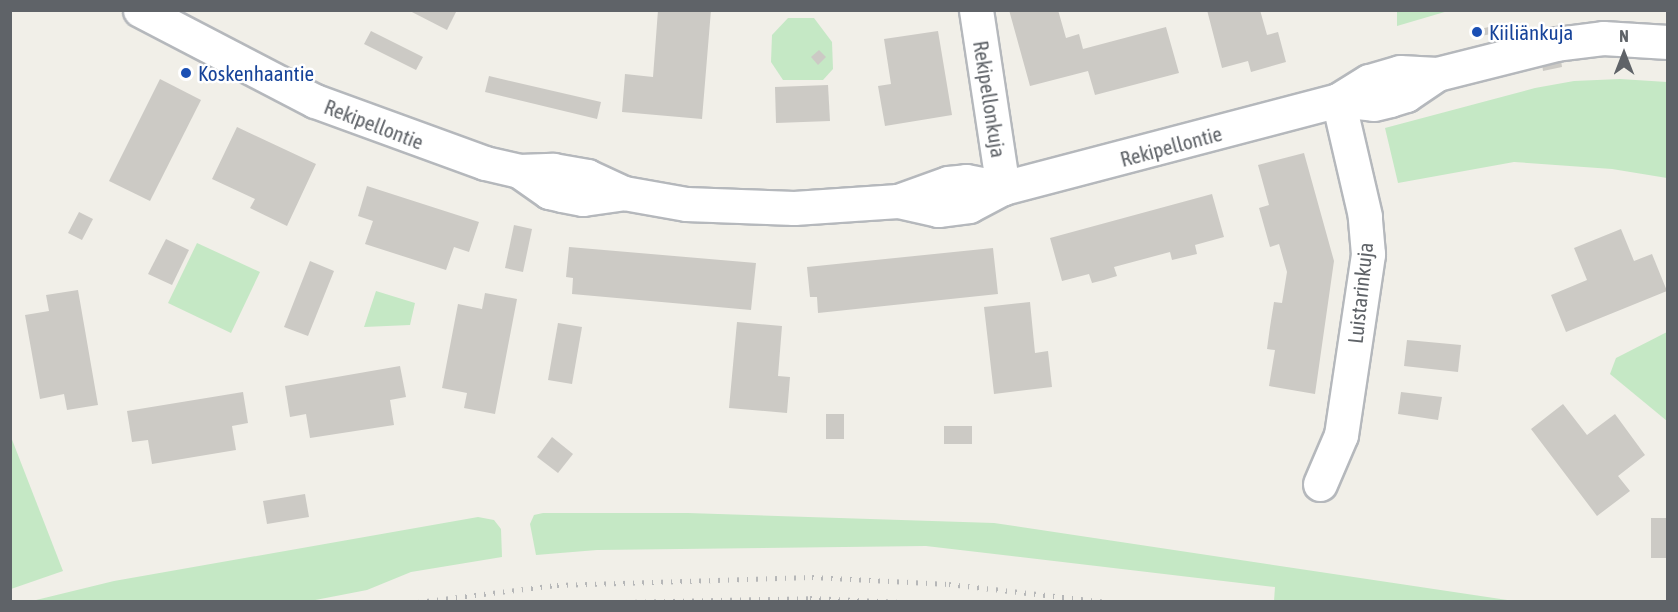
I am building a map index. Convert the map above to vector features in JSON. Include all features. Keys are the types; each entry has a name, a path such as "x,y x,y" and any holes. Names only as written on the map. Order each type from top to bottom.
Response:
{"street":[{"name":"Rekipellontie","path":"140,10 267,78 361,120 485,163 519,171 553,170 587,176 624,193 686,204 750,207 898,201 948,183 966,181 1003,188 1338,100 1369,81 1400,72 1437,74 1556,44 1603,38 1668,42"},
{"name":"Rekipellonkuja","path":"976,10 1003,188"},
{"name":"Luistarinkuja","path":"1320,484 1341,435 1368,254 1365,216 1338,100"}],"green space":[{"path":"1397,10 1448,11 1397,26"},
{"path":"788,18 814,18 832,42 833,69 823,80 783,80 771,62 772,35"},
{"path":"1620,79 1667,82 1667,178 1612,169 1514,162 1398,183 1385,128 1535,88 1574,81"},
{"path":"197,243 260,272 231,333 168,303"},
{"path":"376,291 415,303 410,325 364,327"},
{"path":"1667,332 1667,421 1610,374 1616,358"},
{"path":"11,437 63,571 10,589"},
{"path":"543,513 688,513 994,523 1514,601 1274,601 1275,587 926,546 597,550 536,555 530,524 534,515"},
{"path":"478,517 494,520 501,529 502,557 411,572 367,590 305,602 32,601 114,581"}],"building":[{"path":"408,10 457,10 447,30"},
{"path":"658,10 711,10 702,119 622,112 625,74 653,77"},
{"path":"1009,10 1058,10 1066,38 1079,34 1083,49 1166,27 1179,73 1095,95 1088,71 1030,86"},
{"path":"1207,10 1260,10 1267,35 1278,32 1286,62 1251,72 1248,61 1222,68"},
{"path":"1489,27 1491,34 1471,38 1470,31"},
{"path":"371,31 423,57 416,70 364,44"},
{"path":"938,31 952,115 885,126 878,86 891,84 884,39"},
{"path":"819,50 826,57 818,65 811,57"},
{"path":"1561,60 1562,67 1543,71 1542,63"},
{"path":"489,76 601,102 597,119 485,92"},
{"path":"160,79 201,100 150,201 109,181"},
{"path":"828,85 830,121 776,123 775,87"},
{"path":"237,127 316,164 287,226 250,208 255,199 212,179"},
{"path":"1304,153 1334,261 1315,394 1269,386 1275,350 1267,349 1270,327 1274,302 1282,303 1287,272 1279,244 1270,247 1259,208 1269,205 1258,165"},
{"path":"367,186 479,222 469,252 454,247 446,270 365,244 373,221 358,216"},
{"path":"1212,194 1224,237 1195,245 1197,254 1172,260 1170,252 1114,267 1117,276 1092,283 1089,274 1062,281 1050,238"},
{"path":"79,212 93,219 82,240 68,233"},
{"path":"514,225 532,229 523,272 505,268"},
{"path":"1621,229 1634,261 1652,254 1667,291 1566,332 1551,295 1587,280 1574,248"},
{"path":"166,239 189,250 172,285 148,274"},
{"path":"569,247 756,263 751,310 572,294 573,278 566,277"},
{"path":"993,248 998,294 818,313 817,297 810,297 807,267"},
{"path":"310,261 334,271 308,336 284,327"},
{"path":"78,290 98,405 67,410 64,394 40,399 25,315 49,311 46,295"},
{"path":"485,293 517,299 495,414 464,408 467,393 442,388 458,304 482,309"},
{"path":"1030,302 1035,353 1048,351 1052,387 994,394 984,307"},
{"path":"737,322 782,326 778,376 790,377 787,413 729,408"},
{"path":"558,323 582,327 572,384 548,380"},
{"path":"1407,340 1461,345 1458,372 1404,366"},
{"path":"400,366 406,397 390,400 394,425 310,438 306,414 290,417 285,386"},
{"path":"243,392 248,423 232,426 236,450 152,464 148,440 132,442 127,411"},
{"path":"1401,392 1442,397 1438,420 1398,414"},
{"path":"1563,404 1587,435 1615,414 1645,455 1618,476 1630,491 1597,516 1531,429"},
{"path":"826,414 844,414 844,439 826,439"},
{"path":"944,426 972,426 972,444 944,444"},
{"path":"552,437 573,454 558,473 537,457"},
{"path":"305,494 309,517 267,524 263,501"},
{"path":"1651,518 1668,518 1668,558 1651,558"}],"railway":[{"path":"418,602 557,585 812,577 949,584 1107,602"},
{"path":"626,602 810,598 902,602"}],"place":[{"name":"Kiiliänkuja","path":"1477,32"},
{"name":"Koskenhaantie","path":"186,73"}]}
